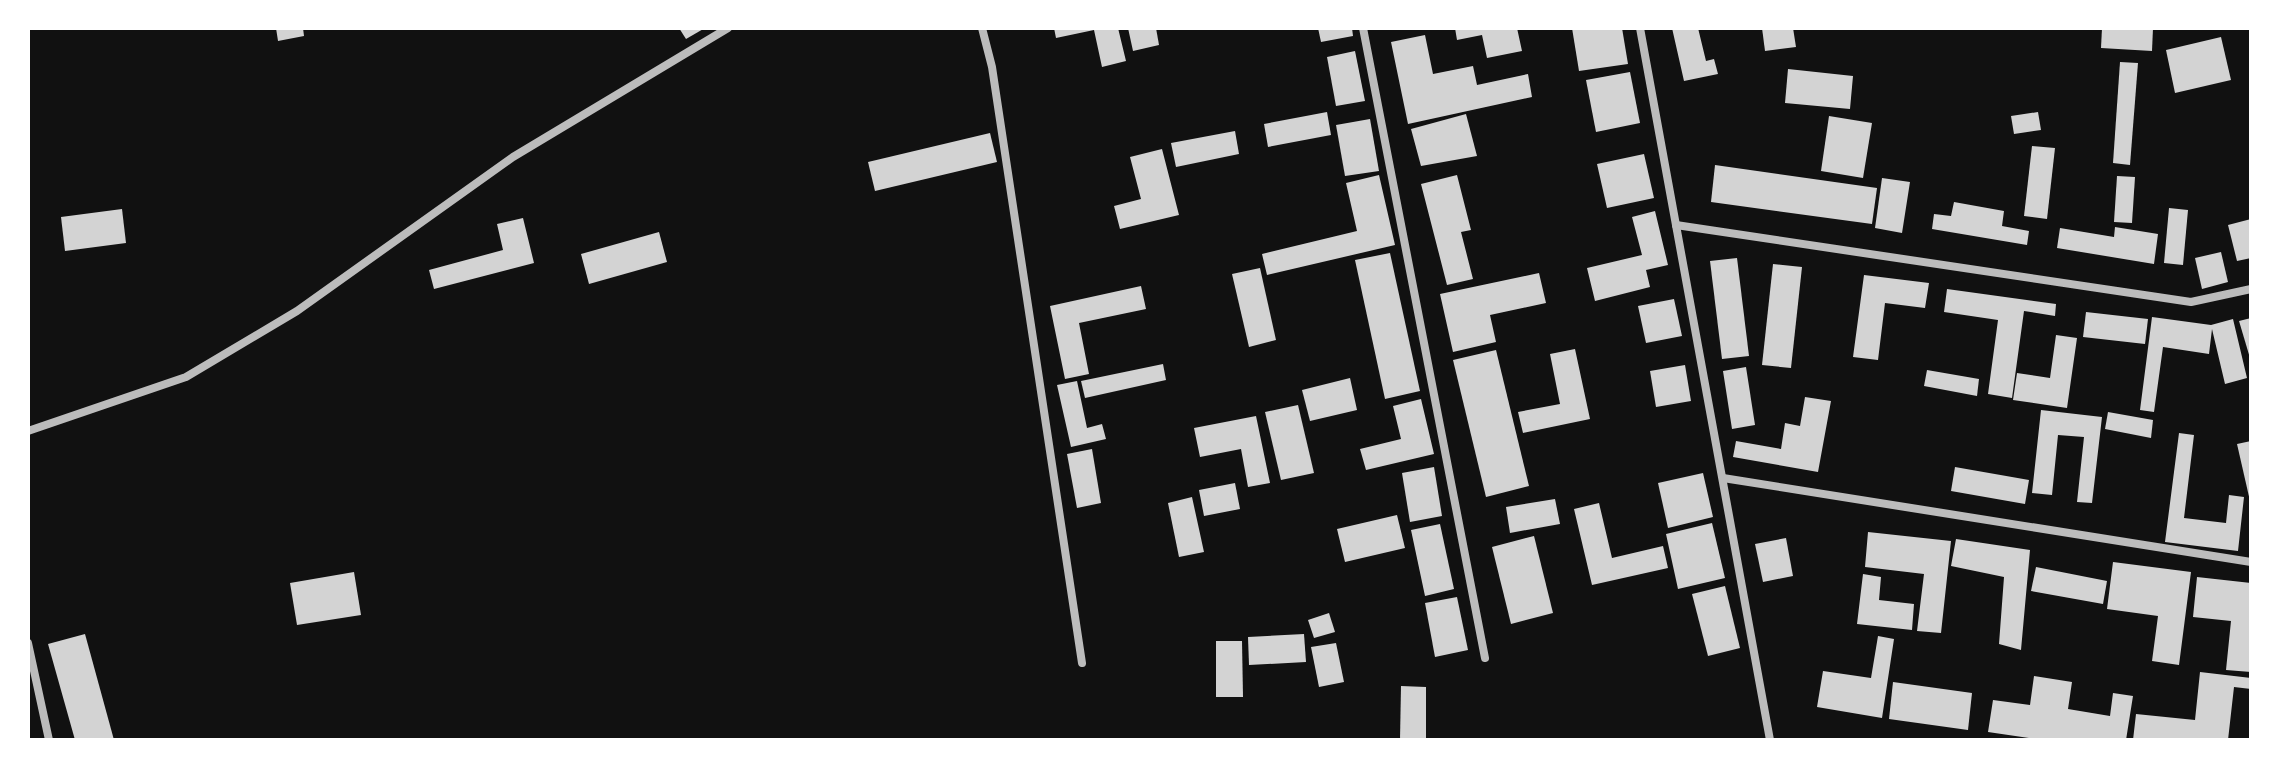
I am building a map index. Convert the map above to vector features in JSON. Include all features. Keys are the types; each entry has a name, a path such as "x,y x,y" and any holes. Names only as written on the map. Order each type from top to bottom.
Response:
{"street":[{"path":"28,431 186,377 297,311 513,157 728,28"},
{"path":"982,28 992,67 1082,663"},
{"path":"1363,28 1485,658"},
{"path":"1640,28 1770,740"},
{"path":"1676,225 2191,302 2251,289"},
{"path":"1723,478 2251,562"},
{"path":"28,643 49,740"}],"building":[{"path":"276,28 303,28 304,36 278,41"},
{"path":"679,28 705,28 686,39"},
{"path":"1054,28 1118,28 1126,61 1102,67 1094,30 1056,38"},
{"path":"1128,28 1156,28 1159,45 1133,51"},
{"path":"1318,28 1352,28 1353,36 1321,42"},
{"path":"1455,28 1517,28 1522,51 1487,58 1482,35 1457,40"},
{"path":"1572,28 1622,28 1628,64 1579,71"},
{"path":"1672,28 1698,28 1706,61 1714,59 1718,74 1684,81"},
{"path":"1762,28 1793,28 1796,47 1765,51"},
{"path":"2102,28 2153,28 2152,51 2101,48"},
{"path":"1425,35 1433,74 1473,66 1477,85 1528,74 1532,97 1408,124 1391,42"},
{"path":"2221,37 2231,80 2175,93 2166,50"},
{"path":"1355,51 1365,101 1336,106 1327,57"},
{"path":"2120,62 2138,63 2130,165 2113,163"},
{"path":"1788,69 1853,76 1850,109 1785,103"},
{"path":"1630,72 1640,123 1596,132 1586,80"},
{"path":"1327,112 1331,135 1268,147 1264,124"},
{"path":"2038,112 2041,130 2014,134 2011,116"},
{"path":"1466,114 1477,156 1421,166 1411,129"},
{"path":"1829,116 1872,123 1863,178 1821,171"},
{"path":"1370,119 1379,171 1345,176 1336,125"},
{"path":"1235,131 1239,154 1176,167 1171,143"},
{"path":"990,133 997,162 875,191 868,162"},
{"path":"2032,146 2055,148 2047,219 2024,216"},
{"path":"1162,149 1179,215 1120,229 1114,206 1141,199 1130,157"},
{"path":"1644,154 1654,198 1607,208 1597,164"},
{"path":"1715,165 1877,188 1872,224 1711,202"},
{"path":"1379,175 1395,245 1267,275 1262,254 1357,231 1346,183"},
{"path":"1457,175 1471,230 1461,232 1473,279 1447,285 1421,184"},
{"path":"2117,176 2135,177 2132,223 2114,222"},
{"path":"1882,178 1910,182 1902,233 1875,228"},
{"path":"1954,202 2004,211 2002,226 2029,231 2027,245 1932,229 1934,214 1951,216"},
{"path":"2169,208 2188,210 2183,265 2164,263"},
{"path":"122,209 126,243 65,251 61,217"},
{"path":"1655,211 1668,265 1646,270 1650,287 1595,301 1587,268 1642,255 1632,217"},
{"path":"523,218 534,263 434,289 429,270 503,250 497,224"},
{"path":"2251,219 2251,258 2237,261 2228,225"},
{"path":"2115,227 2158,234 2154,264 2057,248 2060,228 2114,237"},
{"path":"659,232 667,262 589,284 581,254"},
{"path":"2221,252 2228,282 2202,289 2195,258"},
{"path":"1390,253 1420,391 1385,399 1355,260"},
{"path":"1737,258 1749,356 1722,359 1710,261"},
{"path":"1773,264 1802,267 1791,368 1762,365"},
{"path":"1260,268 1276,340 1249,347 1232,274"},
{"path":"1539,273 1546,303 1490,315 1496,342 1453,352 1440,294"},
{"path":"1864,275 1929,283 1925,308 1885,303 1878,360 1853,357"},
{"path":"1141,286 1146,309 1079,323 1089,374 1065,379 1050,306"},
{"path":"1947,289 2056,304 2055,316 2024,311 2012,398 1988,394 1998,320 1944,312"},
{"path":"1674,299 1682,336 1646,343 1638,306"},
{"path":"2086,312 2148,319 2145,344 2083,337"},
{"path":"2152,317 2211,325 2233,319 2247,378 2225,384 2212,329 2209,354 2163,347 2154,412 2140,410"},
{"path":"2251,318 2251,358 2250,358 2239,321"},
{"path":"2056,335 2077,338 2067,408 2013,400 2017,373 2050,378"},
{"path":"1575,349 1590,419 1523,433 1518,412 1560,404 1550,354"},
{"path":"1496,350 1529,486 1486,497 1453,360"},
{"path":"1163,364 1166,380 1085,398 1081,381"},
{"path":"1685,365 1691,401 1656,407 1650,371"},
{"path":"1746,367 1755,425 1732,429 1723,371"},
{"path":"1927,370 1979,379 1977,396 1924,386"},
{"path":"1350,378 1357,410 1310,421 1302,390"},
{"path":"1077,381 1087,428 1102,424 1106,439 1071,447 1057,385"},
{"path":"1805,397 1831,401 1818,472 1733,457 1736,441 1781,449 1785,423 1800,426"},
{"path":"1421,399 1434,454 1366,470 1360,449 1401,439 1393,406"},
{"path":"1298,405 1314,473 1281,480 1265,412"},
{"path":"2041,410 2102,417 2092,503 2077,502 2084,437 2058,435 2052,495 2032,493"},
{"path":"2108,412 2153,420 2151,438 2105,429"},
{"path":"1256,416 1270,483 1248,487 1241,449 1200,457 1194,428"},
{"path":"2179,433 2194,435 2184,518 2226,523 2229,495 2244,497 2238,551 2165,542"},
{"path":"2251,441 2251,501 2250,501 2237,444"},
{"path":"1092,449 1101,503 1077,508 1067,454"},
{"path":"1434,467 1442,516 1410,522 1402,473"},
{"path":"1955,467 2029,480 2025,504 1951,491"},
{"path":"1703,473 1713,517 1668,528 1658,483"},
{"path":"1235,483 1240,509 1204,516 1199,490"},
{"path":"1192,497 1204,552 1179,557 1168,503"},
{"path":"1555,499 1560,524 1510,533 1506,507"},
{"path":"1599,503 1612,558 1663,546 1668,568 1592,585 1574,509"},
{"path":"1397,515 1405,548 1345,562 1337,529"},
{"path":"1712,523 1725,578 1678,589 1666,534"},
{"path":"1440,524 1454,589 1425,596 1411,530"},
{"path":"1868,532 1951,541 1941,633 1917,631 1924,574 1865,567"},
{"path":"1534,536 1553,613 1511,624 1492,547"},
{"path":"1786,538 1793,576 1763,582 1755,544"},
{"path":"1956,539 2030,550 2021,650 1999,644 2004,577 1951,566"},
{"path":"2113,562 2191,572 2179,665 2152,661 2158,616 2107,609"},
{"path":"2036,567 2107,581 2103,604 2031,591"},
{"path":"354,572 361,615 297,625 290,583"},
{"path":"1863,574 1881,577 1879,600 1914,604 1912,630 1857,624"},
{"path":"2197,577 2251,583 2251,672 2226,670 2231,621 2193,617"},
{"path":"1725,586 1740,648 1708,656 1692,594"},
{"path":"1457,597 1468,650 1435,657 1425,603"},
{"path":"1329,613 1335,632 1314,638 1308,620"},
{"path":"85,634 114,740 75,740 48,644"},
{"path":"1304,634 1306,662 1249,665 1248,637"},
{"path":"1878,636 1894,639 1882,718 1817,707 1823,671 1871,678"},
{"path":"1216,641 1242,641 1243,697 1216,697"},
{"path":"1336,643 1344,682 1319,687 1311,647"},
{"path":"2200,672 2251,678 2251,689 2234,687 2228,740 2133,740 2136,714 2195,720"},
{"path":"2034,676 2072,682 2068,709 2110,716 2113,693 2133,696 2126,740 2042,740 1988,732 1993,700 2030,705"},
{"path":"1893,682 1972,693 1968,730 1889,719"},
{"path":"1401,686 1426,687 1426,740 1400,740"}]}
